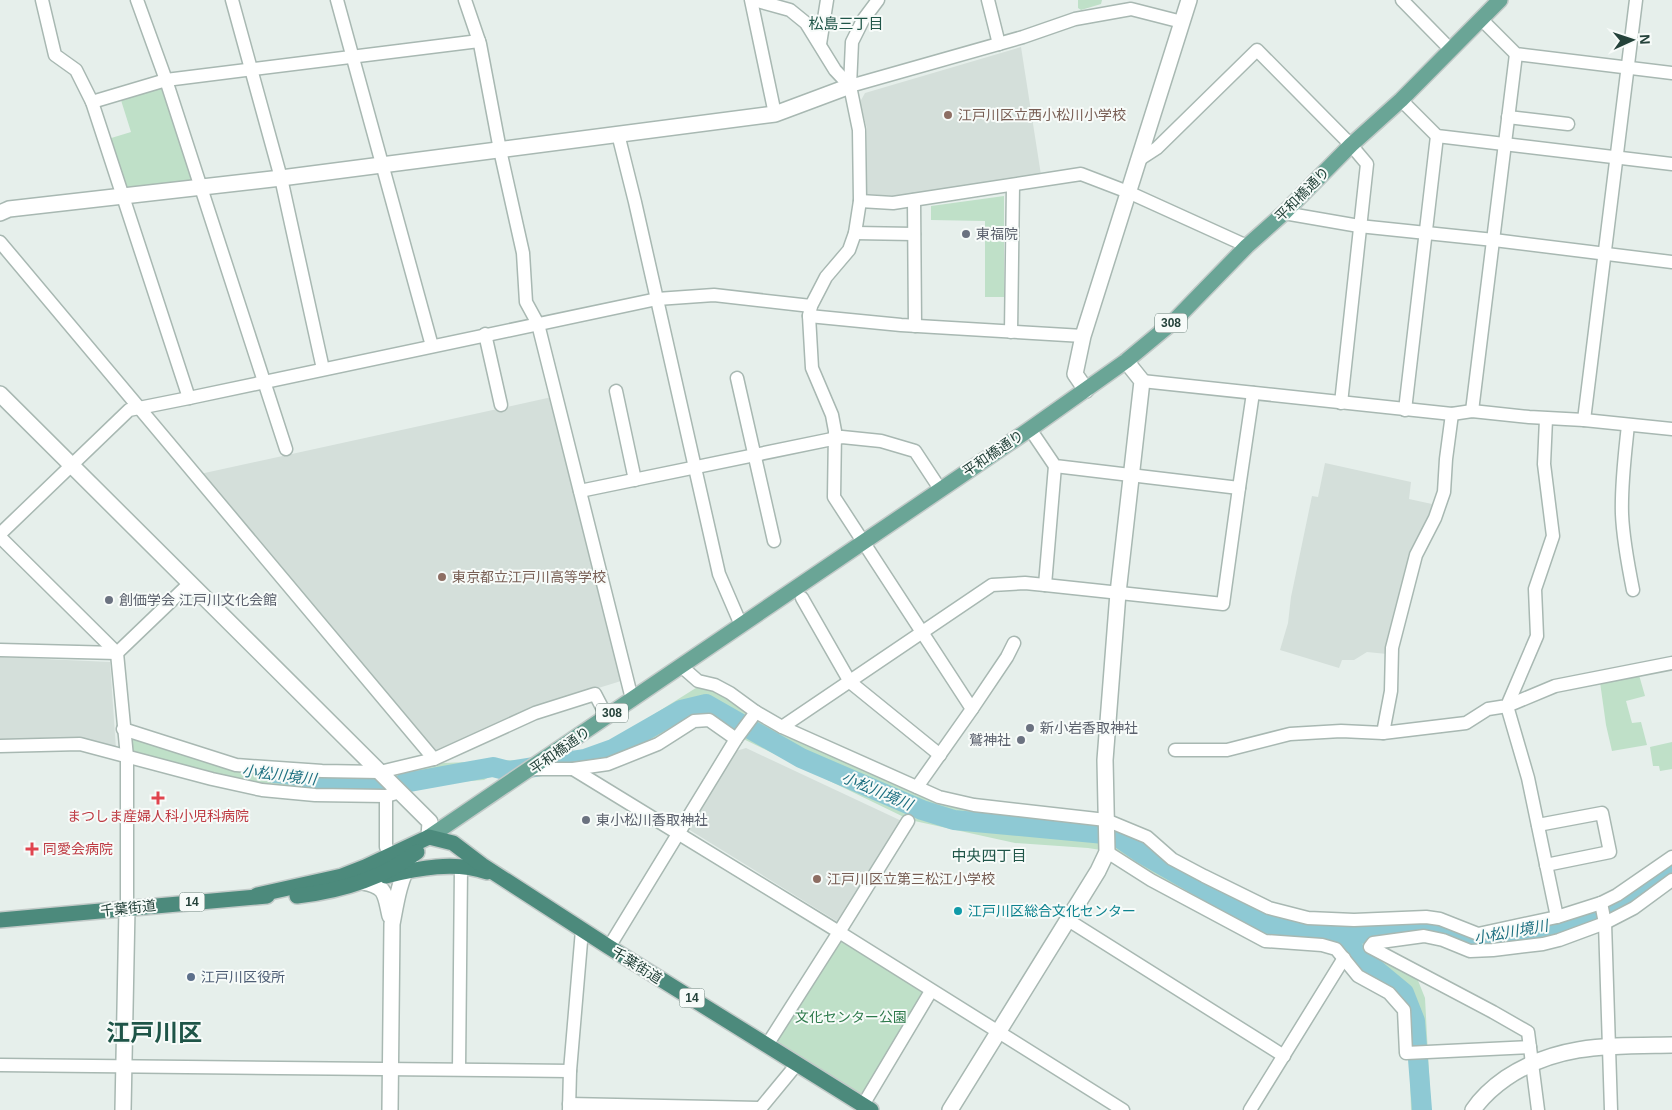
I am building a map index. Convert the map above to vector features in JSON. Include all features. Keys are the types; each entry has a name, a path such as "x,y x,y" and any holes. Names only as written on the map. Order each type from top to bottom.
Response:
{"highway":[{"name":"千葉街道","path":"256,895 292,896 330,891 363,882 388,870 416,852 430,837"},
{"name":"千葉街道","path":"0,920 256,895 342,876 430,837 453,843 582,930 867,1108"},
{"path":"363,882 404,872 437,867 461,867 482,871 513,885"}],"main road":[{"name":"平和橋通り","path":"430,837 1030,429 1126,361 1173,322 1247,246 1284,213 1351,145 1401,100 1450,48 1500,0"}],"street":[{"path":"42,0 56,55 76,70 92,102 189,398"},
{"path":"136,0 166,80 286,449"},
{"path":"232,0 281,178 323,369"},
{"path":"337,0 432,346"},
{"path":"466,0 479,41 523,254 526,302 538,324 632,699"},
{"path":"775,114 752,0 790,10 806,23 835,70 850,86"},
{"path":"820,44 827,0"},
{"path":"878,0 863,20 852,42 850,86 859,130 860,201 855,233 849,250 826,277 810,311 812,368 832,415 834,497 972,709"},
{"path":"988,0 999,44"},
{"path":"1086,390 1075,374 1083,336 1189,0"},
{"path":"1402,0 1450,48"},
{"path":"1584,420 1636,0"},
{"path":"0,213 9,209 281,178 775,114 850,86 1024,37 1075,19 1131,9 1182,22"},
{"path":"1481,19 1516,54 1672,73"},
{"path":"92,102 166,80 479,41"},
{"path":"1137,161 1157,148 1257,50 1351,145 1367,164 1340,403"},
{"path":"1472,410 1516,54"},
{"path":"1401,100 1437,136 1672,164"},
{"path":"1508,117 1568,124"},
{"path":"618,134 719,574 741,626"},
{"path":"1404,410 1437,136"},
{"path":"860,201 893,203 1082,174 1128,192 1247,246"},
{"path":"1011,332 1013,185"},
{"path":"914,200 915,326"},
{"path":"1284,213 1359,226 1494,240 1672,262"},
{"path":"855,233 914,234"},
{"path":"0,242 434,759"},
{"path":"123,1110 127,908 127,757 117,653 0,536 129,410 657,299 714,295 915,326 1083,336"},
{"path":"485,334 501,405"},
{"path":"950,1110 1098,872 1107,836 1105,760 1118,593 1142,381 1126,361"},
{"path":"737,378 774,541"},
{"path":"1142,381 1404,410 1452,414 1472,410 1546,419 1584,420 1672,429"},
{"path":"616,391 635,480"},
{"path":"782,727 992,585 1025,583 1223,604 1253,393"},
{"path":"0,394 380,772 393,794 430,822 430,837"},
{"path":"1383,733 1391,691 1392,648 1416,555 1435,518 1444,492 1452,414"},
{"path":"1546,419 1544,464 1553,536 1535,589 1537,636 1507,706 1528,778 1557,917"},
{"path":"1628,425 1623,467 1622,514 1625,548 1633,590"},
{"path":"1030,429 1055,466 1045,585"},
{"path":"580,491 834,437 854,437 881,441 915,450 940,489"},
{"path":"1055,466 1239,488"},
{"path":"0,650 117,653 190,583"},
{"path":"802,598 850,682 940,756"},
{"path":"917,787 972,709 1014,644"},
{"path":"1175,750 1227,750 1290,734 1341,731 1383,733 1466,723 1488,710 1507,706 1555,686 1672,663"},
{"path":"681,666 698,681 730,693 754,715 939,797 1107,836 1147,837 1172,859 1204,876 1270,908 1308,918 1354,920 1426,917 1440,919 1478,934 1559,940 1604,919 1634,908 1672,880"},
{"path":"123,729 236,765 322,772 380,772 434,759 535,713 595,694 607,717"},
{"path":"609,947 738,737 754,715"},
{"path":"532,769 573,769 608,764 658,744 694,721 709,720 738,737"},
{"path":"0,746 80,744 212,779 262,790 316,795 393,794"},
{"path":"573,769 839,932 1123,1110"},
{"path":"392,855 386,847 393,794"},
{"path":"1538,825 1602,813 1610,852 1546,865"},
{"path":"767,1045 908,821"},
{"path":"1107,836 1151,880 1265,941 1322,945 1336,950 1358,976 1389,993 1404,1010 1406,1053 1530,1047"},
{"path":"390,1110 392,924 404,872 416,852"},
{"path":"1538,1110 1528,1032 1370,947 1373,943 1424,936 1443,940 1470,951 1515,936 1557,917 1601,903 1617,895 1672,857"},
{"path":"459,1069 461,867"},
{"path":"363,882 375,884 385,893 392,924"},
{"path":"1601,903 1604,919 1611,1110"},
{"path":"1068,920 1284,1056"},
{"path":"582,930 570,1071 569,1107 758,1109 797,1064"},
{"path":"1250,1110 1344,958"},
{"path":"867,1108 931,991"},
{"path":"1473,1110 1480,1100 1501,1082 1532,1063 1561,1052 1590,1048 1672,1045"},
{"path":"0,1065 570,1071"}],"shaded area":[{"name":"江戸川区立西小松川小学校","path":"1021,47 1041,175 897,196 866,194 867,129 860,102 865,93"},
{"name":"東京都立江戸川高等学校","path":"552,397 621,681 534,708 435,753 200,474"},
{"path":"1325,463 1411,482 1409,499 1432,504 1430,518 1387,654 1367,652 1354,660 1342,660 1339,668 1280,650 1288,623 1291,597 1312,496 1318,497"},
{"path":"0,657 110,662 116,749 81,740 0,739"},
{"name":"江戸川区立第三松江小学校","path":"746,748 906,823 838,922 688,829 736,751"}],"green space":[{"path":"1078,0 1102,0 1101,4 1081,10 1078,8"},
{"path":"165,83 197,183 126,192 108,139 131,132 120,97"},
{"path":"1004,196 1004,297 985,297 985,221 931,220 931,206"},
{"path":"1639,675 1645,696 1626,701 1632,723 1641,722 1647,745 1612,751 1600,682"},
{"path":"699,686 714,689 916,790 1102,822 1133,833 1272,913 1426,920 1416,933 1366,941 1368,951 1417,978 1425,998 1431,1110 1411,1110 1408,1015 1362,973 1352,958 1330,942 1266,939 1114,852 1088,848 1015,843 910,820 735,735 710,717 606,762 565,765 569,756 610,742"},
{"path":"126,733 235,767 378,775 395,790 385,794 262,788 129,755"},
{"path":"1672,742 1672,769 1660,771 1659,766 1653,766 1650,747"},
{"path":"518,760 484,780 408,786 391,771 419,764"},
{"name":"文化センター公園","path":"840,937 927,991 862,1100 772,1044"}],"waterway":[{"name":"小松川境川","path":"404,783 493,767 509,771 585,759 613,749 681,710 706,704 801,758 922,810 954,820 1115,835 1141,853 1263,923 1339,935 1376,933 1416,926 1451,938 1474,941 1592,916 1672,869"},
{"name":"小松川境川","path":"274,773 355,786 381,786"},
{"name":"小松川境川","path":"1339,935 1363,959 1404,993 1415,1021 1422,1110"}],"place":[{"name":"江戸川区立西小松川小学校","path":"948,115"},
{"name":"東福院","path":"966,234"},
{"name":"東京都立江戸川高等学校","path":"442,577"},
{"name":"創価学会 江戸川文化会館","path":"109,600"},
{"name":"新小岩香取神社","path":"1030,728"},
{"name":"鷲神社","path":"1021,740"},
{"name":"まつしま産婦人科小児科病院","path":"158,798"},
{"name":"東小松川香取神社","path":"586,820"},
{"name":"同愛会病院","path":"32,849"},
{"name":"江戸川区立第三松江小学校","path":"817,879"},
{"name":"江戸川区総合文化センター","path":"958,911"},
{"name":"江戸川区役所","path":"191,977"}],"district":[{"name":"松島三丁目","path":"846,24"},
{"name":"中央四丁目","path":"989,856"},
{"name":"江戸川区","path":"154,1033"}]}
